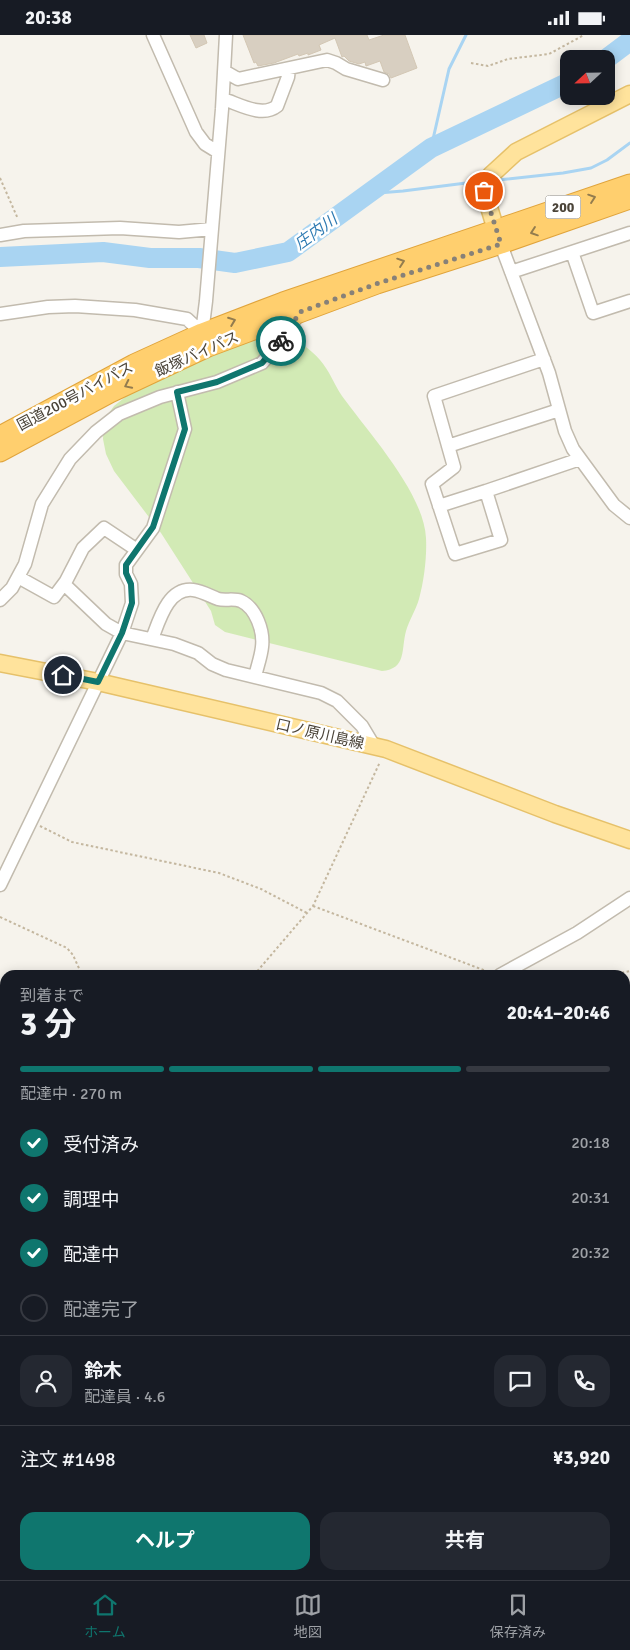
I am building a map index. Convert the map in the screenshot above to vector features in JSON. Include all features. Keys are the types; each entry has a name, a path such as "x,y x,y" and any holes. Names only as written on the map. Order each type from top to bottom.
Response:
{"highway":[{"name":"国道200号バイパス","path":"0,436 134,364 205,340 283,302 498,237 630,184"},
{"name":"飯塚バイパス","path":"0,452 205,340 300,312 498,237 630,199"}],"main road":[{"path":"498,237 484,191 486,181 491,175 516,152 630,94"},
{"name":"口ノ原川島線","path":"0,663 98,682 380,747 630,840"}],"street":[{"path":"153,35 196,132 205,144 218,152"},
{"path":"205,340 206,301 223,99 226,35"},
{"path":"224,71 238,79 327,60 346,69 383,80"},
{"path":"223,99 258,111 267,112 273,110 277,107 289,69"},
{"path":"0,235 24,231 120,228 179,232 212,231"},
{"path":"511,272 630,233"},
{"path":"498,237 544,359 572,449 614,505 630,518"},
{"path":"572,252 593,313 630,301"},
{"path":"0,314 48,307 75,306 135,310 187,319 205,340"},
{"path":"0,600 12,588 25,564 42,504 70,459 96,432 119,414 177,392 217,382 262,363 280,342 300,312"},
{"path":"486,491 501,540 455,554 432,484 454,467 434,396 544,359"},
{"path":"0,885 122,633 132,603 131,584 126,573 126,565 153,527 185,429 177,392"},
{"path":"448,446 559,410"},
{"path":"439,506 580,459"},
{"path":"18,577 54,597 64,584 83,548 104,528 137,550"},
{"path":"64,584 106,624 122,633 152,639 198,653 212,664 226,670 321,693 337,701 380,747"},
{"path":"152,639 169,602 182,591 192,589 225,601 239,600 249,606 262,637 262,647 255,677"},
{"path":"509,970 577,933 630,898"}],"path":[{"path":"471,63 488,66 508,59 549,54 584,35"},
{"path":"0,178 24,231"},
{"path":"258,970 313,906 380,747"},
{"path":"30,821 72,842 219,873 261,889 308,913"},
{"path":"313,906 483,970"},
{"path":"0,917 67,948 73,955 80,970"}],"green space":[{"path":"281,339 304,345 323,364 342,396 393,464 416,502 423,520 426,553 421,592 406,631 402,657 396,666 390,669 382,671 225,632 215,625 211,611 161,533 114,471 106,454 103,439 104,420 114,406 139,386 190,359 254,340"}],"building":[{"path":"190,35 204,35 207,43 196,48"},
{"path":"243,35 367,35 369,40 384,35 405,35 417,68 391,78 389,74 384,72 380,61 366,66 365,62 359,64 349,61 344,56 342,57 335,38 319,45 321,50 308,55 308,53 299,56 298,54 274,63 258,66 256,62 254,63"}],"waterway":[{"path":"431,148 449,69 466,35"},
{"name":"庄内川","path":"615,52 630,41"},
{"name":"庄内川","path":"0,257 103,252 150,258 199,258 235,263 288,252 431,148 560,86"},
{"path":"498,180 591,168 607,160 630,143"},
{"path":"366,194 474,182"}],"way so far":[{"path":"281,341 300,312 376,284 501,244 484,191"}],"route":[{"path":"63,675 98,682 122,633 132,603 131,584 126,573 126,565 153,527 185,429 177,392 217,382 262,363 281,341"}]}
